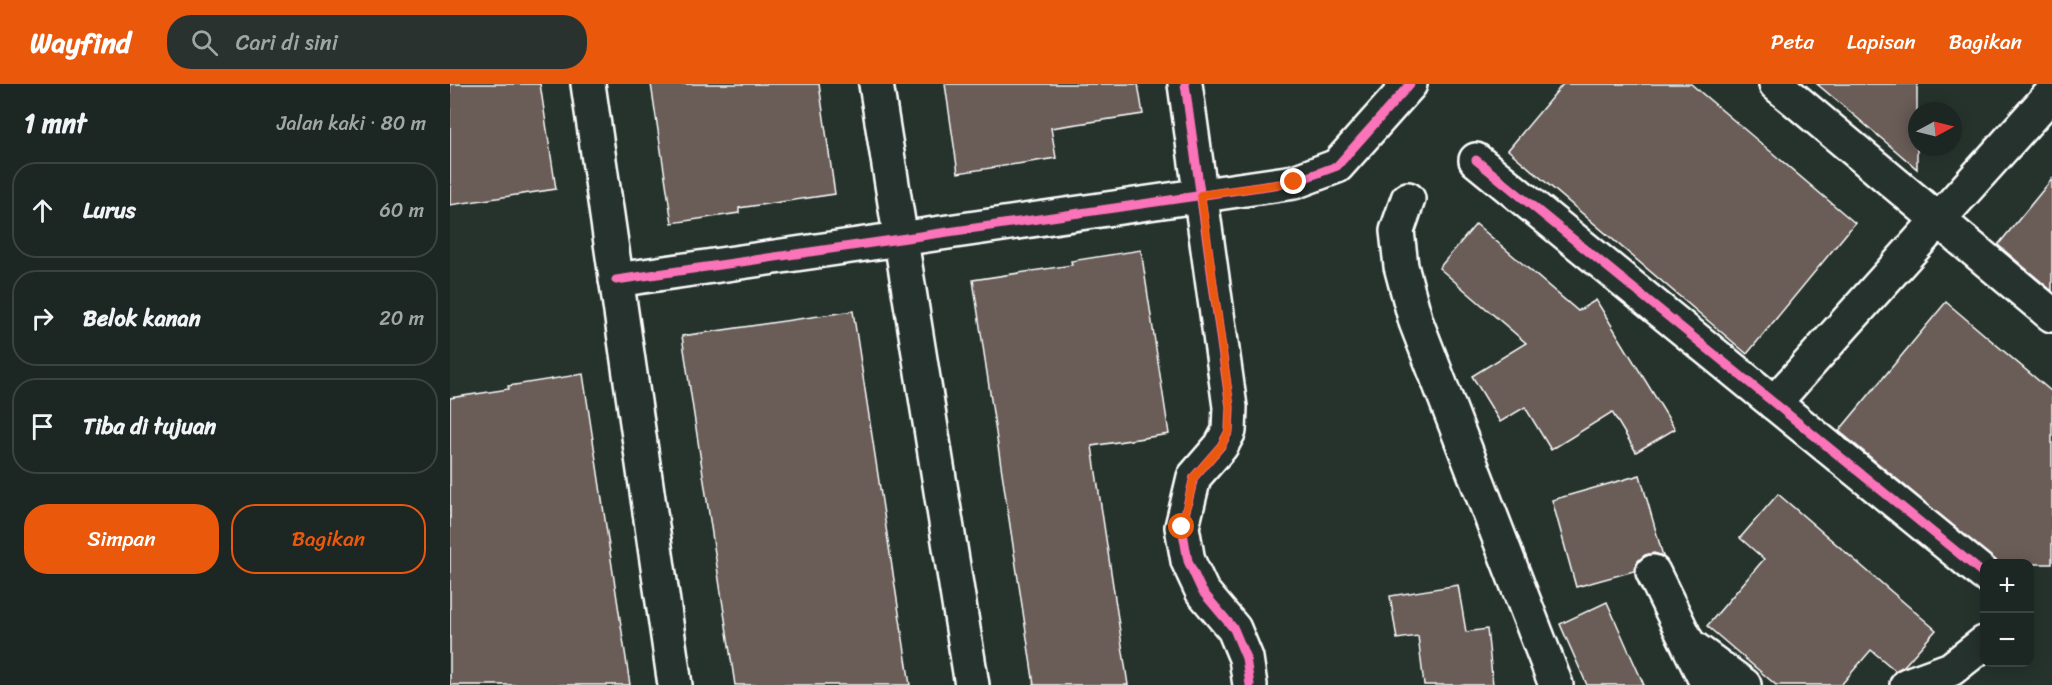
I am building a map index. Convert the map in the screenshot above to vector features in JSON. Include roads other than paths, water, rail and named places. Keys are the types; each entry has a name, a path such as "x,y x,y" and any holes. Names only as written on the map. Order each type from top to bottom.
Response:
{"street":[{"path":"588,84 675,685"},
{"path":"876,84 972,685"},
{"path":"1185,84 1230,406 1230,423 1229,431 1221,446 1194,477 1182,527 1188,561 1202,591 1234,628 1246,658 1250,685"},
{"path":"616,280 1294,182 1337,166 1410,84"},
{"path":"1776,84 2052,315"},
{"path":"1774,403 2052,93"},
{"path":"1476,160 1980,571"},
{"path":"1408,199 1397,231 1401,266 1416,322 1556,685"},
{"path":"1653,573 1708,685"},
{"path":"1688,644 1744,685"},
{"path":"1907,685 1951,669 1980,646"}]}
